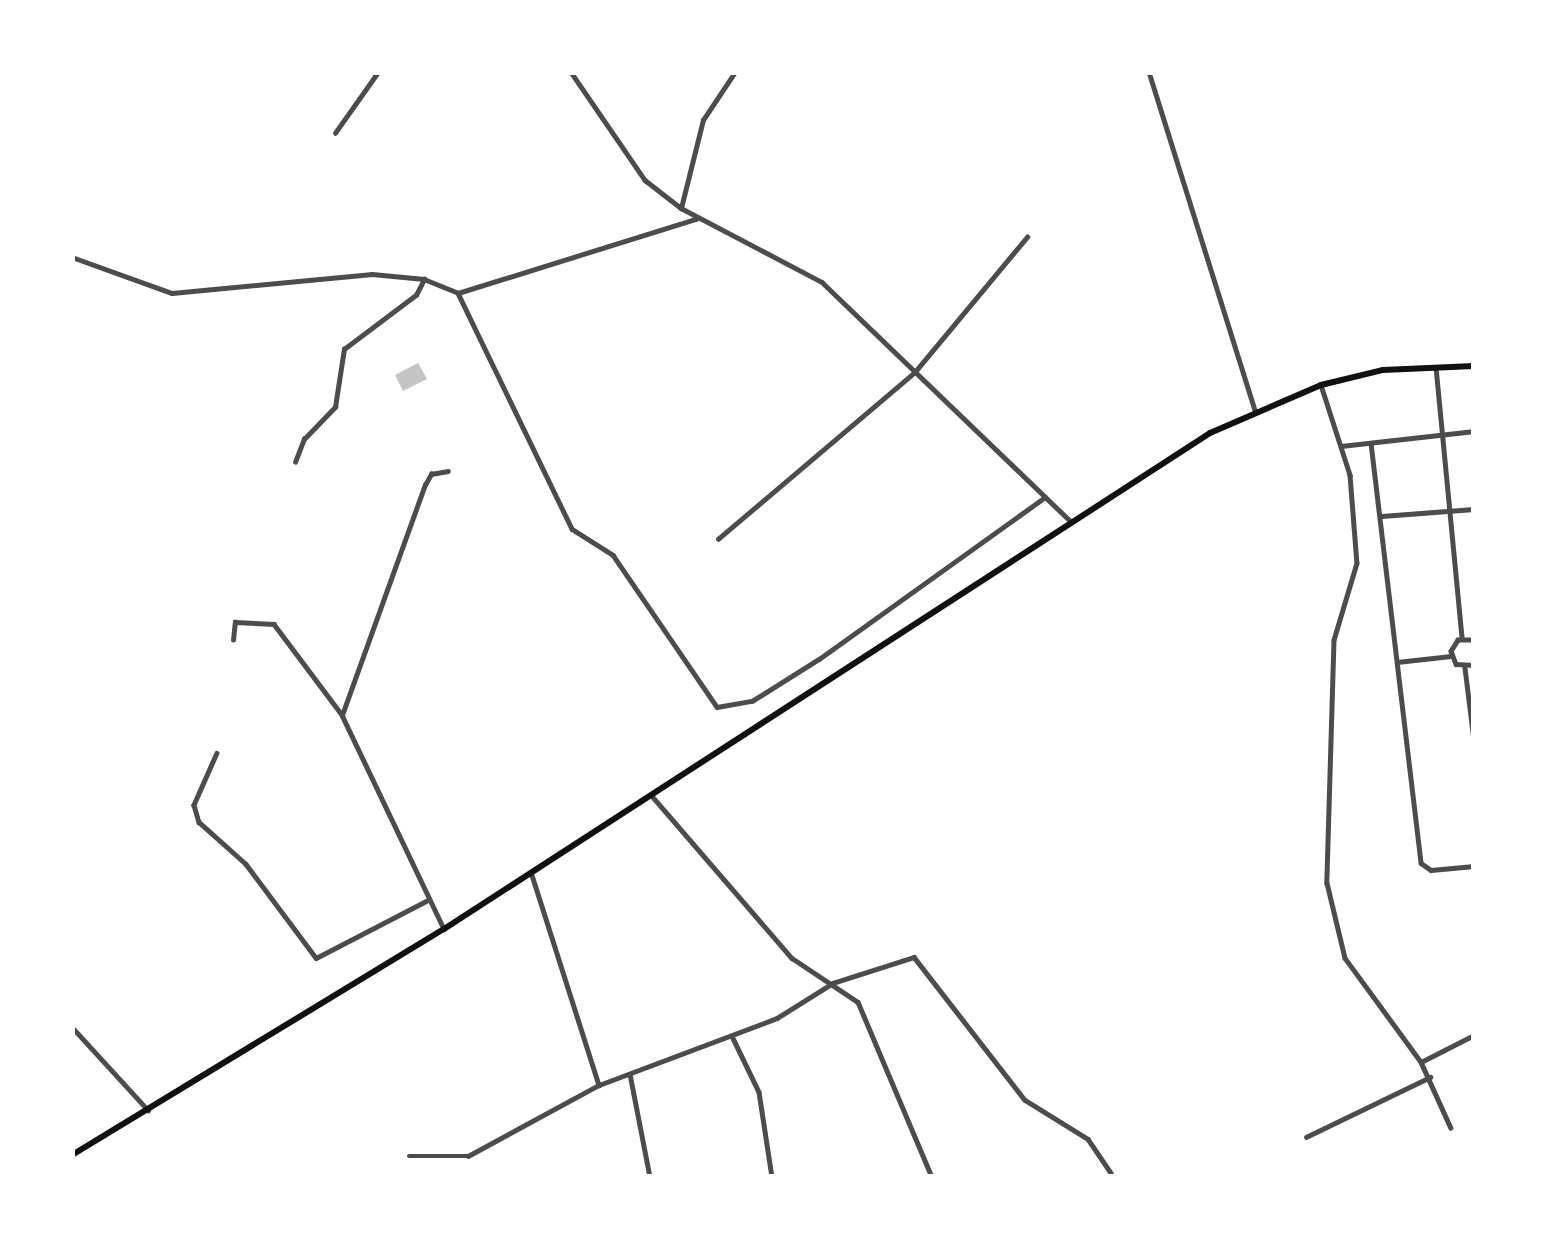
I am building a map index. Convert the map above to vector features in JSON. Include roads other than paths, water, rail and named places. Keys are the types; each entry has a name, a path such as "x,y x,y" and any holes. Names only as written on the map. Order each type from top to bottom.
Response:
{"main road":[{"path":"72,1155 444,929 1070,521 1255,410 1321,385 1436,367 1474,366"}],"street":[{"path":"335,133 378,72"},
{"path":"571,72 645,180 681,208 822,282 1070,521"},
{"path":"681,208 703,120 735,72"},
{"path":"1148,72 1255,410"},
{"path":"72,256 192,294 372,274 424,279 458,293 699,218"},
{"path":"718,539 914,373 1027,237"},
{"path":"295,462 304,439 334,407 344,349 416,295 424,279"},
{"path":"458,293 572,530 614,555 717,707 752,701 819,659 1045,497"},
{"path":"1436,367 1462,638 1451,656"},
{"path":"1321,385 1341,446 1358,563 1334,640 1327,883 1346,958 1421,1062 1451,1128"},
{"path":"1341,446 1474,431"},
{"path":"1371,443 1420,862 1431,870 1474,866"},
{"path":"342,715 425,485 448,471"},
{"path":"1382,515 1474,509"},
{"path":"233,640 235,622 270,621 342,715 444,929"},
{"path":"1462,638 1474,640"},
{"path":"1397,662 1451,656 1465,668 1474,740"},
{"path":"1465,668 1474,665"},
{"path":"217,753 194,805 199,822 246,864 316,958 428,900"},
{"path":"652,796 792,958 858,1002 932,1177"},
{"path":"531,872 599,1085"},
{"path":"409,1156 468,1156 599,1085 732,1036 833,982 900,958 922,962 1024,1100 1088,1139 1111,1173"},
{"path":"72,1028 148,1110"},
{"path":"1421,1062 1474,1035"},
{"path":"732,1036 759,1093 772,1177"},
{"path":"630,1074 650,1177"},
{"path":"1306,1137 1430,1077"}]}
